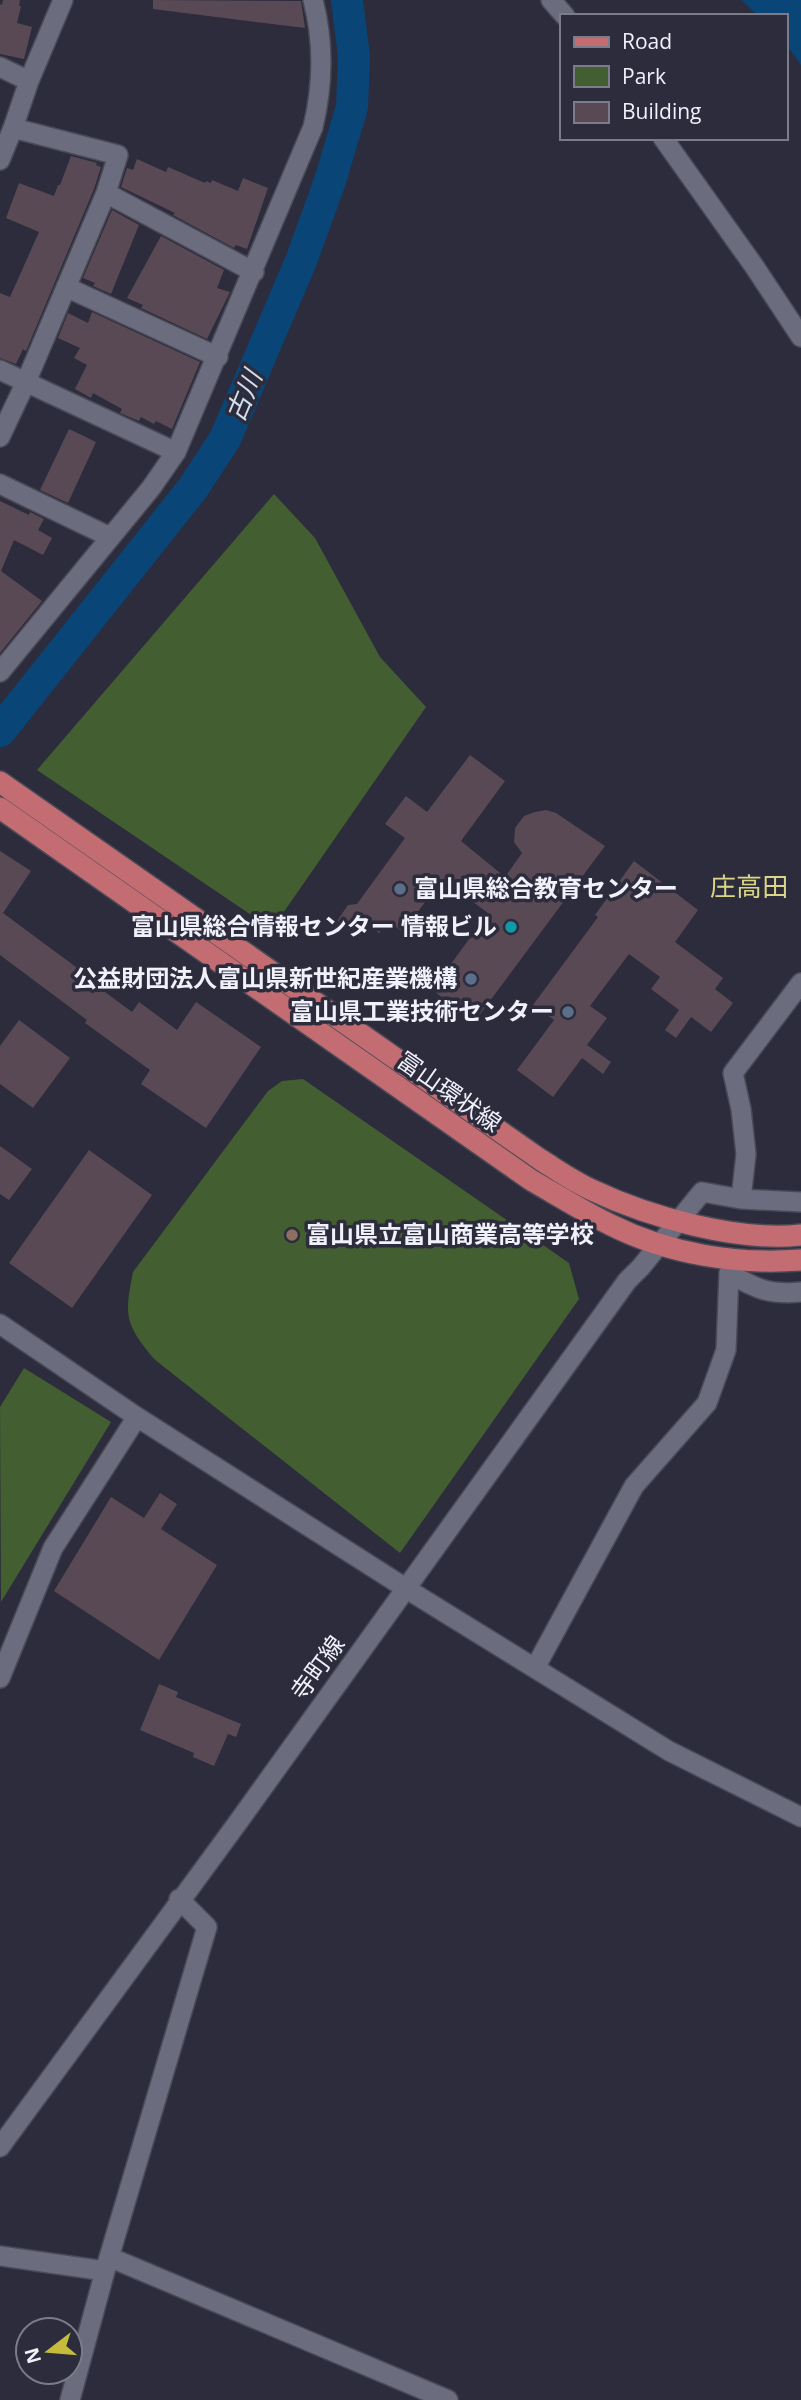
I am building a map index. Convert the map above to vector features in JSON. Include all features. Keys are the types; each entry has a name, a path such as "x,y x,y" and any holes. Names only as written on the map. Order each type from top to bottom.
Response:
{"main road":[{"name":"富山環状線","path":"0,782 541,1160 591,1190 640,1209 732,1232 789,1237 801,1235"},
{"name":"富山環状線","path":"0,808 531,1180 612,1226 659,1245 723,1259 764,1263 801,1260"}],"street":[{"path":"0,160 29,80 63,0"},
{"path":"0,672 176,452 313,127 318,106 322,57 313,0"},
{"path":"551,0 563,14"},
{"path":"0,67 29,80"},
{"path":"0,437 106,193 118,155 13,128"},
{"path":"664,140 801,337"},
{"path":"106,193 254,272"},
{"path":"66,287 218,357"},
{"path":"0,370 176,452"},
{"path":"0,484 110,537"},
{"path":"801,983 733,1073 741,1109 746,1154 741,1199 801,1202"},
{"name":"寺町線","path":"0,2147 236,1825 627,1281 702,1192 741,1199"},
{"path":"535,1668 634,1486 707,1403 726,1350 729,1273 756,1290 801,1292"},
{"path":"0,1324 136,1417 669,1751 801,1817"},
{"path":"0,1678 53,1548 136,1417"},
{"path":"70,2400 207,1927 180,1899"},
{"path":"0,2256 108,2264 448,2400"}],"green space":[{"path":"274,494 315,538 380,657 426,707 272,929 37,770"},
{"path":"303,1079 569,1263 579,1299 400,1553 154,1359 137,1337 129,1319 128,1300 133,1272 268,1091 282,1081"},
{"path":"24,1368 111,1422 1,1602 0,1407"}],"water":[{"path":"742,0 801,0 801,65 787,46 787,14 756,14"}],"building":[{"path":"3,0 20,0 17,23 32,27 24,59 0,54 0,4 2,5"},
{"path":"153,0 301,1 305,28 153,9"},
{"path":"71,156 97,163 96,165 101,167 26,351 23,349 16,364 0,358 0,293 10,297 39,232 6,218 19,183 54,196"},
{"path":"137,159 166,172 168,167 205,183 211,183 212,180 238,191 243,178 268,188 247,249 236,245 234,248 173,215 175,213 121,187 127,168 133,170"},
{"path":"112,210 139,225 111,294 83,278"},
{"path":"161,236 224,270 217,288 230,292 207,339 141,308 143,305 127,298"},
{"path":"92,312 200,362 172,429 141,417 139,421 120,413 122,409 93,393 91,398 75,389 87,365 74,358 80,348 58,338 68,313 88,323"},
{"path":"69,429 96,442 68,503 40,490"},
{"path":"0,501 44,519 38,530 52,538 43,555 14,540 1,571 42,601 0,653"},
{"path":"470,755 505,781 461,841 505,877 522,853 514,842 515,828 524,816 535,812 546,810 556,813 605,846 475,1021 432,990 488,913 442,879 403,932 388,921 379,933 368,925 359,938 337,921 348,905 357,904 405,838 385,824 406,796 427,812"},
{"path":"0,851 31,871 3,913 99,984 97,986 132,1012 139,1002 177,1030 196,1002 261,1047 206,1128 141,1084 150,1070 85,1023 87,1020 0,955"},
{"path":"634,861 698,910 675,942 723,978 715,989 733,1003 711,1032 691,1017 676,1038 665,1030 679,1010 651,989 660,977 629,954 590,1006 607,1018 587,1045 611,1062 603,1074 582,1058 553,1097 517,1070 554,1020 533,1005 598,917 595,915"},
{"path":"19,1020 70,1058 33,1108 0,1084 0,1046"},
{"path":"0,1146 32,1169 9,1200 0,1194"},
{"path":"89,1150 152,1195 72,1308 9,1263"},
{"path":"160,1493 177,1504 161,1529 217,1565 159,1660 54,1591 111,1497 144,1518"},
{"path":"159,1684 178,1692 176,1697 241,1724 236,1737 228,1734 214,1766 193,1757 194,1753 140,1730"}],"waterway":[{"name":"古川","path":"0,731 193,488 225,439 301,261 330,181 352,107 354,56 347,0"}],"place":[{"name":"富山県総合教育センター","path":"400,889"},
{"name":"富山県総合情報センター 情報ビル","path":"511,927"},
{"name":"公益財団法人富山県新世紀産業機構","path":"471,979"},
{"name":"富山県工業技術センター","path":"568,1012"},
{"name":"富山県立富山商業高等学校","path":"292,1235"}],"district":[{"name":"庄高田","path":"749,887"}]}
